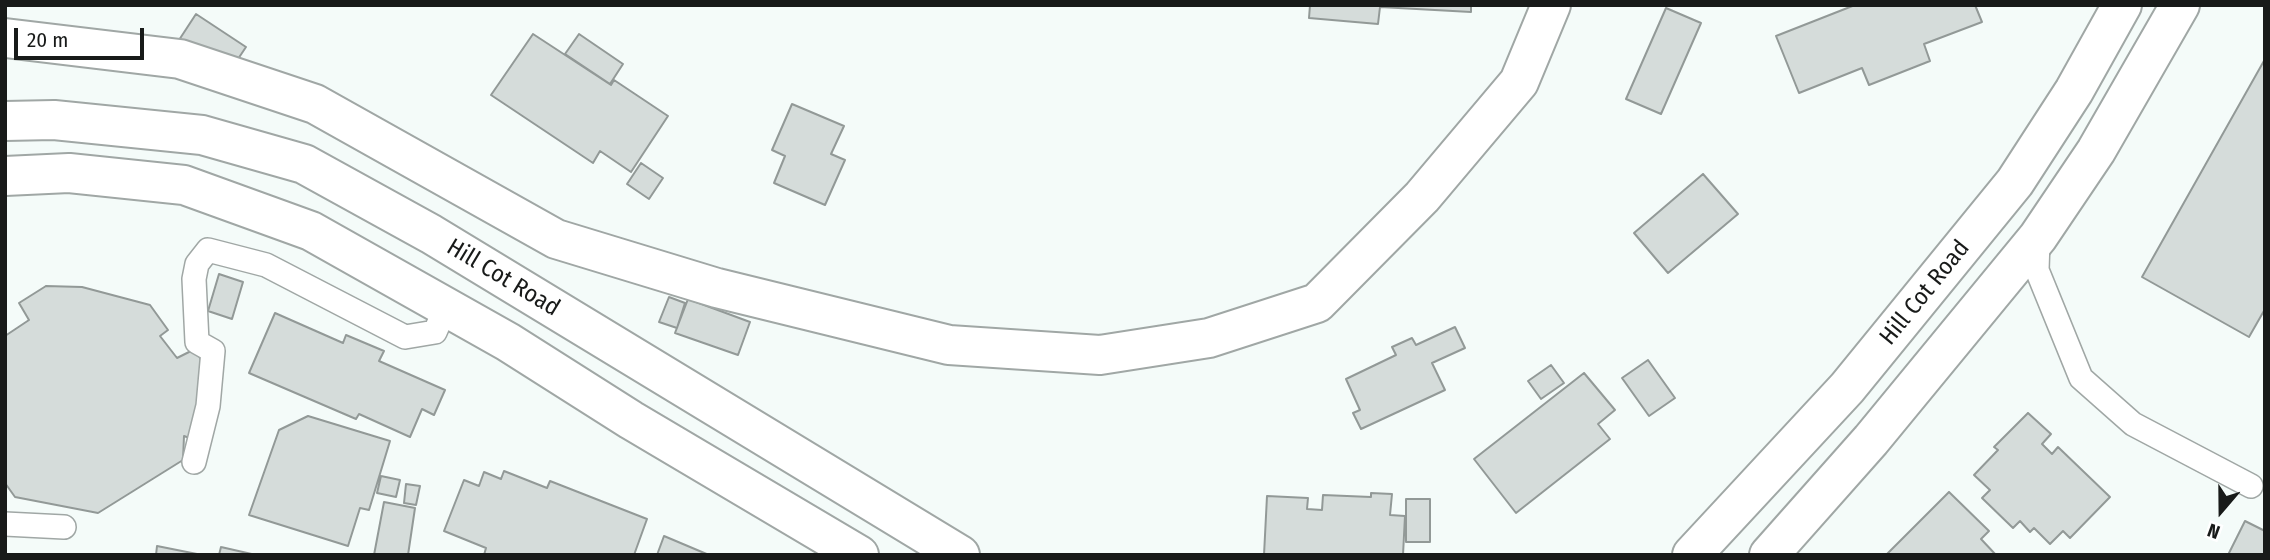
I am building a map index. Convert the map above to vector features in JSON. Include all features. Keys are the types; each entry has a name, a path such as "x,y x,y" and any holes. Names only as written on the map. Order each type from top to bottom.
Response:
{"main road":[{"path":"5,38 180,59 315,104 556,239 717,289 949,345 1100,355 1209,338 1317,303 1422,197 1519,82 1551,5"},
{"name":"Hill Cot Road","path":"1692,555 1847,388 2015,182 2074,91 2123,5"},
{"name":"Hill Cot Road","path":"1769,555 1880,429 2038,237 2096,151 2180,5"},
{"name":"Hill Cot Road","path":"5,121 54,120 202,135 304,164 431,234 960,555"},
{"path":"5,176 69,173 184,185 311,231 446,307 859,555"}],"lane":[{"path":"2038,237 2036,270 2081,378 2133,424 2251,486"},
{"path":"194,462 208,406 213,351 197,342 194,279 197,264 208,250 266,265 405,337 435,332 446,307"},
{"path":"5,524 64,527"}],"building":[{"path":"1310,5 1471,5 1471,12 1380,7 1378,24 1309,18"},
{"path":"1855,5 1975,5 1982,22 1924,44 1930,61 1869,85 1862,68 1799,93 1776,36"},
{"path":"1666,8 1701,23 1661,114 1626,99"},
{"path":"196,14 246,47 234,65 179,40"},
{"path":"533,34 611,85 614,80 668,116 631,172 600,151 593,163 491,95"},
{"path":"579,34 623,64 610,84 565,54"},
{"path":"2265,59 2265,309 2249,337 2142,277"},
{"path":"792,104 844,126 831,154 845,160 825,205 774,183 785,156 772,150"},
{"path":"641,163 663,178 649,199 627,184"},
{"path":"1703,174 1738,214 1668,273 1634,233"},
{"path":"219,274 243,282 232,319 208,311"},
{"path":"46,286 82,287 150,305 168,330 160,336 177,358 195,349 203,363 192,439 184,436 183,460 98,513 15,497 5,483 5,336 29,320 19,303"},
{"path":"669,297 685,303 677,328 659,322"},
{"path":"688,299 750,322 738,355 675,333"},
{"path":"275,313 343,343 346,335 384,351 379,361 445,390 434,415 422,409 410,437 359,414 356,419 249,373"},
{"path":"1455,327 1465,348 1432,363 1445,390 1361,429 1353,413 1360,410 1346,379 1396,355 1392,347 1412,338 1416,345"},
{"path":"1648,360 1675,398 1649,416 1622,378"},
{"path":"1551,365 1564,383 1541,399 1528,381"},
{"path":"1584,373 1615,410 1598,424 1610,439 1516,513 1474,459"},
{"path":"2028,413 2051,434 2042,444 2052,454 2058,447 2110,497 2070,538 2063,531 2050,544 2034,528 2030,532 2020,521 2013,528 1982,498 1990,490 1974,475 1998,450 1994,447"},
{"path":"308,416 390,441 369,510 360,508 348,546 249,515 279,430"},
{"path":"504,471 547,488 550,481 647,519 634,555 484,555 486,548 444,531 464,480 479,486 484,472 501,479"},
{"path":"381,476 400,480 396,497 377,493"},
{"path":"406,484 420,486 416,505 404,503"},
{"path":"1949,492 1989,531 1981,539 1996,555 1886,555"},
{"path":"1371,493 1392,494 1390,515 1405,516 1403,555 1264,555 1267,496 1308,498 1307,509 1322,510 1323,495 1371,497"},
{"path":"1406,499 1430,499 1430,542 1406,542"},
{"path":"384,502 415,508 408,555 374,555"},
{"path":"2245,521 2265,531 2265,555 2228,555"},
{"path":"664,536 709,555 657,555"},
{"path":"157,546 202,555 156,555"},
{"path":"221,547 256,555 219,555"}]}
